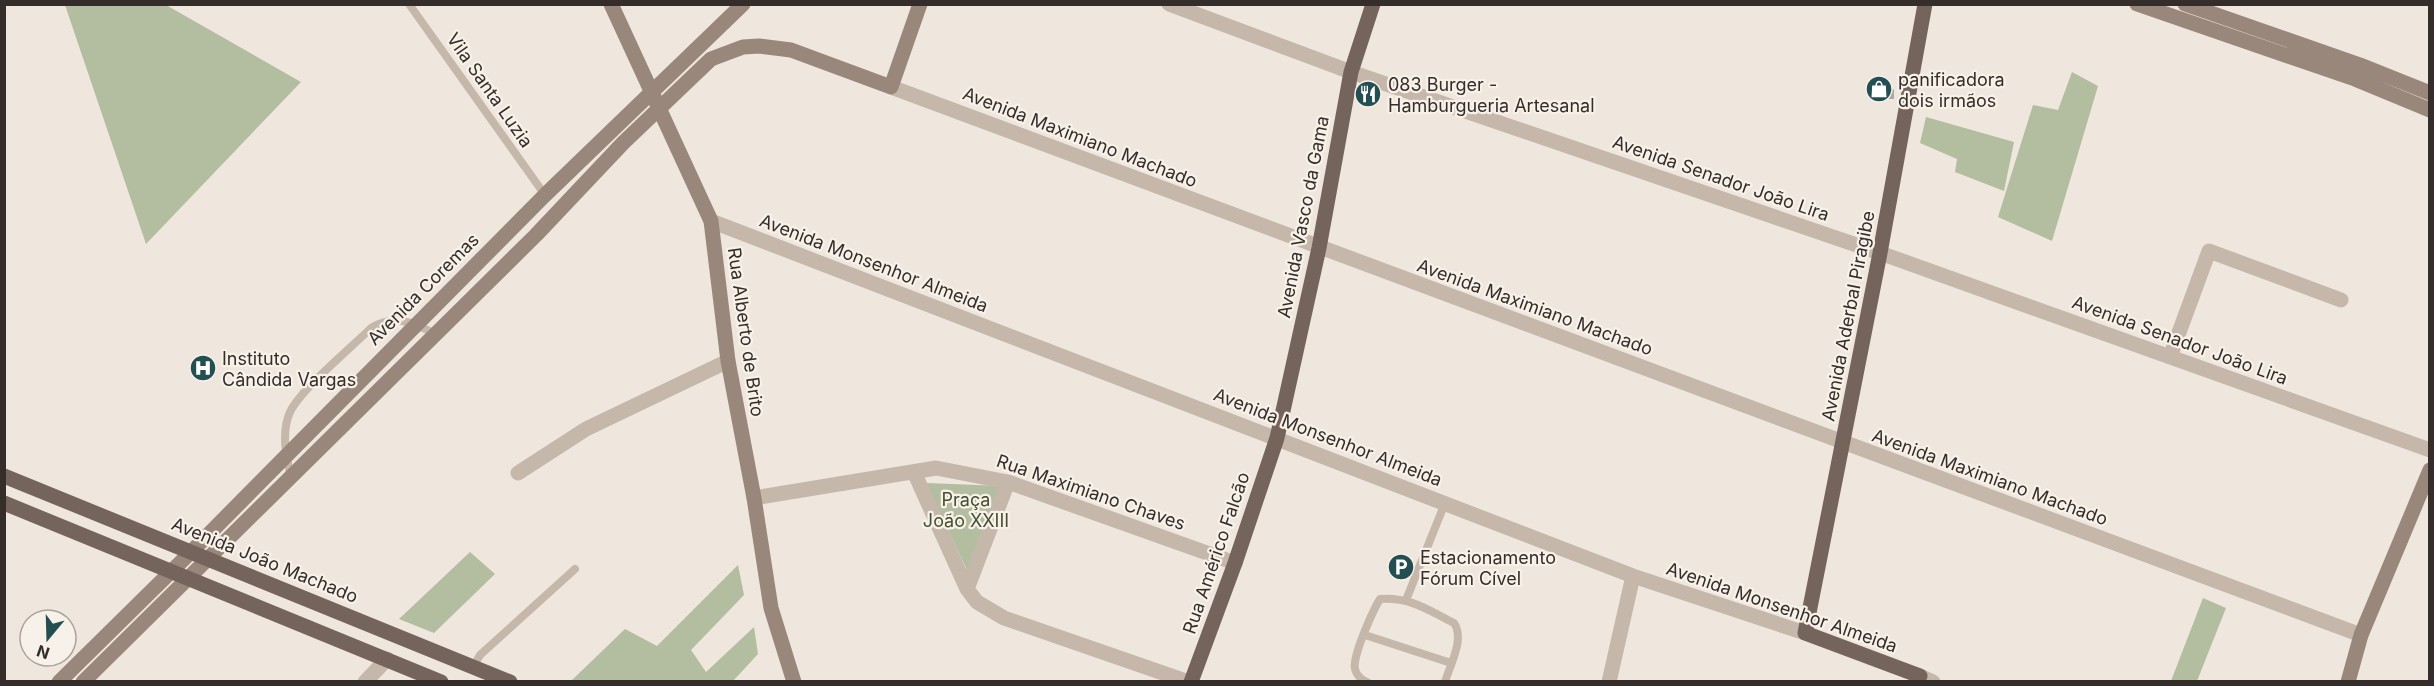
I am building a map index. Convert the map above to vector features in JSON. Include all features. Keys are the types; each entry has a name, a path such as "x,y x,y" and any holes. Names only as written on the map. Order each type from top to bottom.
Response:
{"main road":[{"name":"Avenida Vasco da Gama","path":"1277,438 1319,248 1351,72 1373,4"},
{"name":"Avenida Aderbal Piragibe","path":"1805,633 1844,443 1925,4"},
{"name":"Rua Américo Falcão","path":"1190,681 1277,438"},
{"name":"Avenida João Machado","path":"4,476 510,681"},
{"path":"4,503 441,681"},
{"name":"Avenida Monsenhor Almeida","path":"1805,633 1924,680"}],"street":[{"name":"Rua Alberto de Brito","path":"611,4 711,221 728,361 754,498 771,608 794,681"},
{"name":"Avenida Coremas","path":"59,681 192,551 545,195 743,4"},
{"path":"891,87 920,4"},
{"name":"Avenida Senador João Lira","path":"1169,4 1351,72 1880,253 2430,450"},
{"path":"2137,4 2355,79 2430,110"},
{"path":"2185,4 2360,65 2430,93"},
{"name":"Avenida Maximiano Machado","path":"658,109 711,58 743,47 772,47 802,52 1319,248 2361,636"},
{"path":"83,681 536,235 658,109"},
{"name":"Avenida Monsenhor Almeida","path":"711,221 1633,576 1805,633"},
{"path":"2170,357 2209,251 2341,300"},
{"path":"518,473 586,429 728,361"},
{"name":"Rua Maximiano Chaves","path":"754,498 936,468 1008,482 1234,563"},
{"path":"2348,681 2361,636 2430,470"},
{"path":"914,472 967,589 977,602 1005,618 1190,681"},
{"path":"967,589 1008,482"},
{"path":"1609,681 1633,576"},
{"path":"365,681 387,659"}],"lane":[{"name":"Vila Santa Luzia","path":"409,4 545,195"},
{"path":"291,477 286,456 286,425 289,413 299,399 371,328 382,322 394,320 416,324 435,334"},
{"path":"1406,600 1445,503"},
{"path":"474,667 480,655 575,569"},
{"path":"1367,681 1362,680 1357,674 1354,664 1374,607 1380,599 1406,600 1454,623 1459,637 1445,681"},
{"path":"1365,635 1450,663"}],"green space":[{"path":"65,5 166,5 301,82 146,244"},
{"path":"2072,72 2098,86 2052,241 1998,217 2033,105 2058,110"},
{"path":"1926,117 2014,142 2004,191 1955,172 1957,159 1920,143"},
{"name":"Praça João XXIII","path":"926,483 1001,486 967,570"},
{"path":"470,552 495,574 434,633 399,619"},
{"path":"738,565 744,595 691,650 706,672 754,627 758,654 733,681 571,681 625,629 657,646"},
{"path":"2203,598 2226,608 2197,681 2171,681"}],"building":[{"name":"panificadora dois irmãos","path":"1868,82 1891,86 1890,97 1866,92"}],"place":[{"name":"panificadora dois irmãos","path":"1879,89"},
{"name":"083 Burger - Hamburgueria Artesanal","path":"1368,94"},
{"name":"Instituto Cândida Vargas","path":"203,368"},
{"name":"Estacionamento Fórum Cível","path":"1401,567"}]}
